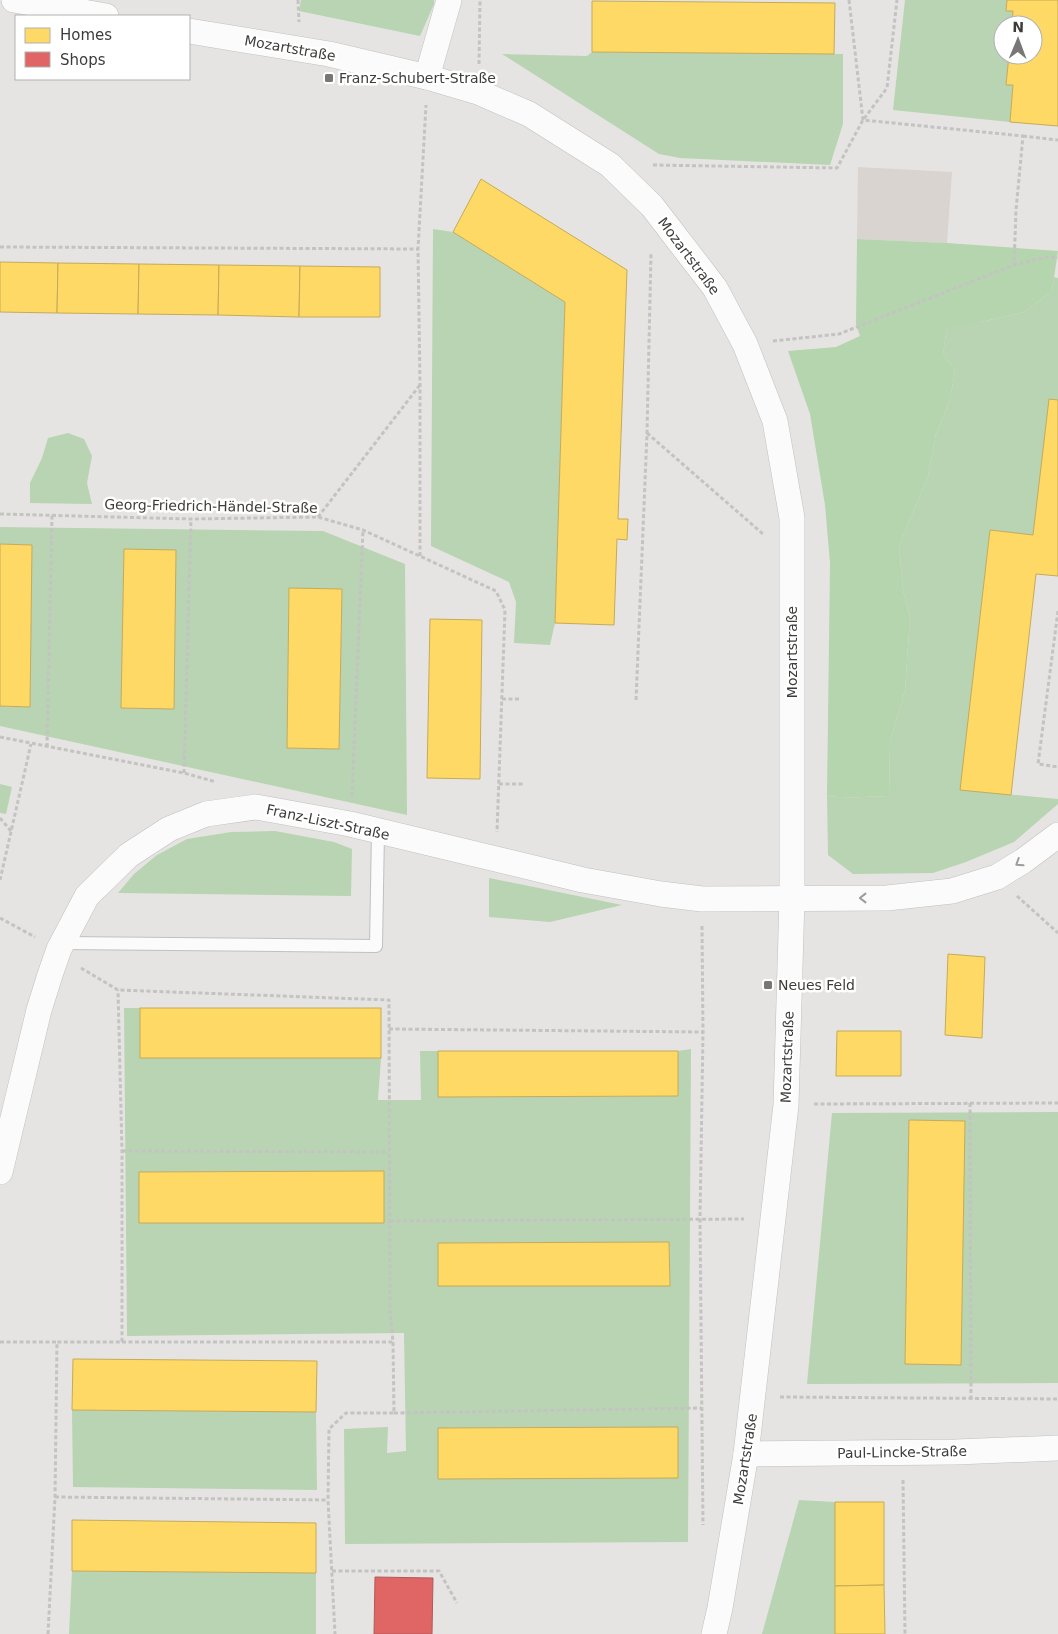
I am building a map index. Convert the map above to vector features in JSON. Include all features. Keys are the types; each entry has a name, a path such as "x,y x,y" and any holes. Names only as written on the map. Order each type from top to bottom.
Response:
{"street":[{"path":"14,0 100,15"},
{"path":"427,77 449,0"},
{"name":"Mozartstraße","path":"190,31 329,54 427,77 478,92 530,114 610,165 652,206 714,288 745,344 775,421 792,518 792,898 786,1105 754,1397 746,1454 714,1634"},
{"name":"Franz-Liszt-Straße","path":"0,1172 39,1010 60,946 87,896 129,855 169,829 206,814 256,807 350,824 583,880 661,894 702,899 792,898"},
{"path":"792,898 887,898 952,891 997,877 1023,861 1058,834"},
{"name":"Paul-Lincke-Straße","path":"746,1454 956,1452 1058,1448"}],"lane":[{"path":"60,946 376,946 378,831"}],"path":[{"path":"478,92 480,0"},
{"path":"849,0 863,120"},
{"path":"610,165 837,168 863,120 888,88 897,0"},
{"path":"420,556 418,249 427,77"},
{"path":"863,120 1058,140"},
{"path":"1014,265 1016,210 1023,136"},
{"path":"636,700 647,433 652,206"},
{"path":"0,246 418,249"},
{"path":"745,344 839,334 1014,265 1046,257 1058,258"},
{"path":"318,517 420,384"},
{"path":"647,433 792,560"},
{"name":"Georg-Friedrich-Händel-Straße","path":"0,514 191,519 318,517 362,530 496,591 505,610 496,860"},
{"path":"47,747 52,515"},
{"path":"184,773 191,519"},
{"path":"350,824 362,530"},
{"path":"1058,612 1038,764 1058,767"},
{"path":"502,699 520,699"},
{"path":"0,737 184,773 218,783"},
{"path":"0,880 31,744"},
{"path":"499,784 524,784"},
{"path":"0,818 11,831"},
{"path":"997,877 1058,933"},
{"path":"702,899 703,1032 700,1220 703,1527"},
{"path":"0,918 60,946 86,972 118,990 389,1000 390,1309 393,1342 394,1413"},
{"path":"118,990 122,1151 122,1342"},
{"path":"389,1029 703,1032"},
{"path":"970,1103 970,1399"},
{"path":"786,1105 1058,1103"},
{"path":"122,1151 389,1152"},
{"path":"390,1222 774,1219"},
{"path":"0,1342 393,1342"},
{"path":"48,1634 55,1497 57,1342"},
{"path":"754,1397 1058,1398"},
{"path":"335,1634 328,1500 329,1429 346,1413 701,1408"},
{"path":"903,1476 906,1634"},
{"path":"55,1497 328,1500"},
{"path":"332,1570 439,1571 457,1603"}],"shaded area":[{"path":"858,167 952,172 947,243 857,239"}],"green space":[{"path":"301,0 434,0 434,4 420,36 299,11"},
{"path":"905,0 1007,0 1007,11 1013,11 1013,15 993,15 993,65 1008,65 1006,85 1013,85 1010,122 893,110"},
{"path":"592,52 843,54 843,124 830,165 680,158 659,154 502,54 587,56"},
{"path":"433,229 453,232 565,302 555,623 550,645 514,643 516,602 509,582 431,546"},
{"path":"857,239 1058,251 1052,291 1024,312 947,327 943,354 955,371 950,400 936,434 928,476 899,546 903,590 910,618 905,690 890,741 889,796 839,798 827,795 830,563 825,505 810,414 788,351 836,347 860,336 856,324"},
{"path":"1054,277 1058,278 1058,400 1033,535 990,530 961,790 1058,799 1058,804 1014,842 966,862 933,873 853,874 828,855 827,795 839,798 889,796 890,741 905,690 910,618 903,590 899,546 928,476 936,434 950,400 955,371 943,354 947,326 985,321 1024,312 1052,291"},
{"path":"68,433 84,439 92,456 87,483 92,504 30,503 30,483 42,458 48,438"},
{"path":"0,527 323,531 405,564 407,815 0,726 0,706 30,707 32,545 0,544","holes":["124,550 176,550 173,709 121,708","289,589 342,590 339,749 287,748"]},
{"path":"0,784 12,787 6,814 0,813"},
{"path":"275,831 334,842 352,849 351,896 118,893 134,874 157,855 187,839 231,832"},
{"path":"489,878 622,905 550,922 489,917"},
{"path":"124,1008 140,1008 140,1058 381,1058 378,1100 421,1100 420,1051 438,1051 438,1097 677,1096 678,1051 691,1049 688,1542 345,1544 344,1429 388,1427 387,1453 406,1451 404,1333 127,1336","holes":["383,1171 383,1223 139,1223 140,1172","669,1242 670,1285 438,1286 438,1243","678,1427 678,1478 438,1478 438,1428"]},
{"path":"1058,1112 1058,1383 807,1384 832,1113","holes":["909,1120 965,1121 905,1364"]},
{"path":"72,1410 316,1412 317,1490 73,1487"},
{"path":"799,1500 835,1502 835,1634 762,1634"},
{"path":"72,1571 316,1573 316,1634 69,1634"}],"building: Homes":[{"path":"1007,0 1058,0 1058,126 1010,122 1013,85 1006,85 1008,65 1043,65 1043,15 1013,15 1013,11 1006,11"},
{"path":"592,1 835,3 834,54 592,52"},
{"path":"481,179 627,270 618,519 628,519 627,540 617,539 614,625 555,623 565,302 453,232"},
{"path":"0,262 58,263 57,313 0,312"},
{"path":"58,263 139,264 138,314 57,313"},
{"path":"139,264 219,265 218,315 138,314"},
{"path":"219,265 300,266 299,317 218,315"},
{"path":"300,266 380,267 380,317 299,317"},
{"path":"1049,399 1058,400 1058,576 1036,574 1011,795 960,790 990,530 1033,535"},
{"path":"0,544 32,545 30,707 0,706"},
{"path":"124,549 176,550 174,709 121,708"},
{"path":"289,588 342,589 339,749 287,748"},
{"path":"430,619 482,620 480,779 427,778"},
{"path":"948,954 985,957 982,1038 945,1035"},
{"path":"140,1008 381,1008 381,1058 140,1058"},
{"path":"837,1031 901,1031 901,1076 836,1076"},
{"path":"438,1051 678,1051 678,1096 438,1097"},
{"path":"909,1120 965,1121 961,1365 905,1364"},
{"path":"384,1171 384,1223 139,1223 139,1172"},
{"path":"669,1242 670,1286 438,1286 438,1243"},
{"path":"73,1359 317,1361 316,1412 72,1410"},
{"path":"678,1427 678,1478 438,1479 438,1428"},
{"path":"835,1502 884,1502 884,1585 835,1586"},
{"path":"72,1520 316,1523 316,1573 72,1571"},
{"path":"884,1585 885,1634 835,1634 835,1586"}],"building: Shops":[{"path":"375,1577 433,1578 432,1634 374,1634"}],"place":[{"name":"Franz-Schubert-Straße","path":"329,78"},
{"name":"Neues Feld","path":"768,985"}]}
